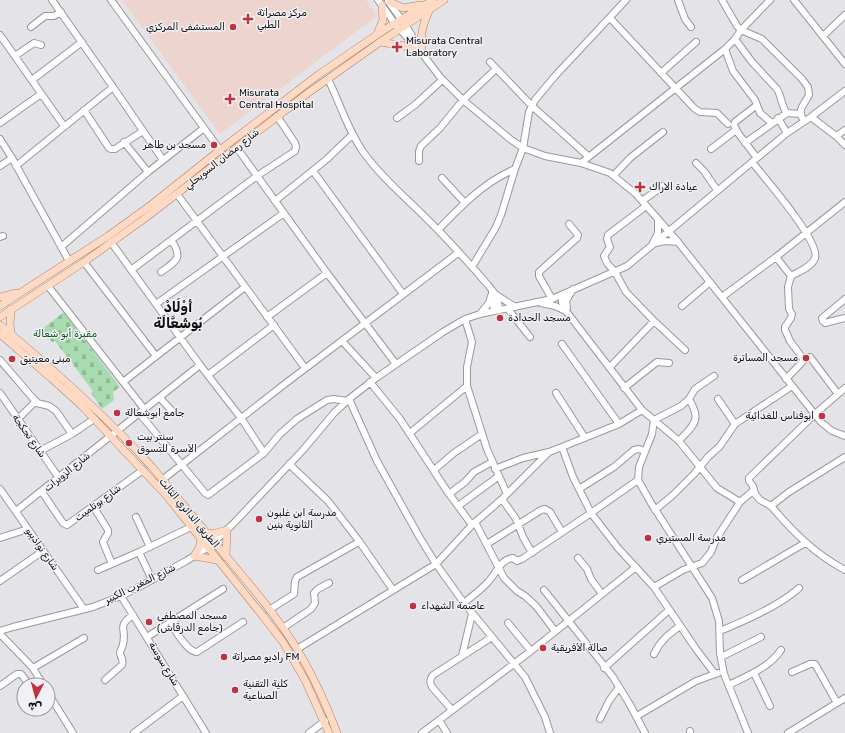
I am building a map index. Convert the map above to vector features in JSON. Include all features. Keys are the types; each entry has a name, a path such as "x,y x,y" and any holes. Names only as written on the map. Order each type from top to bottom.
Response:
{"main road":[{"name":"شارع رمضان السويحلي","path":"0,317 84,262 430,4 444,0"},
{"path":"380,42 405,46 422,54 422,29 430,4 403,8 389,1"},
{"path":"377,35 383,20 380,3"},
{"name":"شارع رمضان السويحلي","path":"0,306 108,236 152,205 302,86 377,35 401,25"},
{"path":"0,297 20,293"},
{"path":"4,335 10,324 11,309"},
{"name":"الطريق الدائري الثالث","path":"0,325 4,335 68,392 94,419 114,434 162,480 214,542 283,628 297,649 322,694 337,733"},
{"name":"الطريق الدائري الثالث","path":"4,335 64,378 166,495 283,642 305,680 325,721 329,733"},
{"path":"206,533 216,533 227,530 226,557"},
{"path":"201,540 194,556 218,560"}],"street":[{"path":"52,0 114,87 163,160"},
{"path":"111,0 220,150"},
{"path":"472,267 496,227 504,206 523,148 532,106 542,90 626,0"},
{"path":"678,0 685,19 691,27"},
{"path":"722,0 735,24 741,30 762,39 802,79 808,87 809,95 801,107 800,114 804,122"},
{"path":"581,163 725,49 770,0"},
{"path":"794,0 845,64"},
{"path":"389,1 401,25"},
{"path":"380,3 401,25 442,80 463,100 510,139 523,148 545,156 599,168 614,175 632,191 678,242 821,422 832,431 845,436"},
{"path":"31,26 45,16 54,16 61,12"},
{"path":"823,36 845,15"},
{"path":"610,18 694,108 700,112 717,113 728,124"},
{"path":"0,35 64,126"},
{"path":"735,39 752,62 777,89 780,94 783,108 787,112 800,114"},
{"path":"32,80 82,42"},
{"path":"662,73 696,42"},
{"path":"15,56 34,43 42,45"},
{"path":"725,49 733,71 752,96 760,113 772,123"},
{"path":"490,62 532,106 588,156"},
{"path":"419,161 418,153 420,148 440,128 463,100 496,69"},
{"path":"328,79 335,92 352,135 365,154 379,171 438,230 490,288 497,310"},
{"path":"397,118 421,100 442,80"},
{"path":"16,166 114,87"},
{"name":"شارع المغرب الكبير","path":"0,633 13,626 84,609 121,596 207,548 227,530 289,464 334,413 370,382 443,332 465,319 497,310 552,299 627,266 787,133 845,91"},
{"path":"0,123 41,94"},
{"path":"757,105 735,122 734,125 754,160 806,233 815,253 815,258 811,264 790,276"},
{"path":"84,110 110,149 114,149 143,130"},
{"path":"745,143 787,112"},
{"path":"131,270 257,176 290,155 296,149 295,143 278,116"},
{"path":"811,117 836,136 845,145"},
{"path":"778,118 787,133"},
{"path":"61,247 148,172 204,128"},
{"path":"711,149 736,130"},
{"path":"836,136 845,130"},
{"path":"614,175 630,158 663,132"},
{"path":"275,201 313,171 352,135"},
{"path":"0,138 69,261"},
{"path":"124,142 148,172"},
{"path":"237,148 327,273 396,364"},
{"path":"0,166 12,158"},
{"path":"696,163 704,170 717,190"},
{"path":"438,230 465,203 491,181 515,169"},
{"path":"313,171 403,294"},
{"path":"442,178 465,203"},
{"path":"663,186 607,237 610,247 604,256 626,292 685,350"},
{"path":"177,194 198,220 222,256 304,368"},
{"path":"722,296 776,257 845,202"},
{"path":"156,304 284,213"},
{"path":"651,246 658,233 658,220"},
{"path":"552,299 539,276 539,272 577,238 577,233 569,224"},
{"path":"161,272 176,261 178,249 171,240"},
{"path":"651,246 665,241 678,242"},
{"path":"110,242 181,337 200,365 241,418 264,453"},
{"path":"162,480 304,368 366,323 458,252"},
{"path":"776,257 790,276 788,287 789,309 792,314 785,330 790,341 804,360"},
{"path":"84,262 156,356"},
{"path":"267,317 327,273"},
{"path":"682,306 710,282"},
{"path":"48,286 122,382 142,412 208,495 264,453 290,424 312,409 325,401 348,400 377,461 436,564 472,614 492,636 528,682 545,717 549,732"},
{"path":"122,382 245,287"},
{"path":"567,312 566,301 574,289"},
{"path":"493,294 515,307"},
{"path":"480,314 489,303 493,294"},
{"path":"562,295 562,302 567,312 642,410 679,441 717,488 740,502"},
{"path":"845,299 822,318 825,322 845,318"},
{"path":"537,303 555,306 567,312"},
{"path":"508,309 530,337"},
{"path":"465,319 472,342 466,367 467,386 492,462 507,494"},
{"path":"610,367 654,321"},
{"path":"208,374 274,325"},
{"path":"342,341 376,378"},
{"path":"562,344 619,424"},
{"path":"786,378 806,358 810,358 838,394"},
{"path":"0,360 36,401 53,408 59,414 72,434"},
{"path":"624,388 657,362 669,363"},
{"name":"شارع الزويرات","path":"16,511 42,492 200,365"},
{"path":"654,420 681,406 689,399 695,389 714,376"},
{"path":"370,382 396,413 449,494 487,544 504,578 517,591 536,606 555,631"},
{"path":"410,433 467,386"},
{"path":"655,510 674,494 700,468 708,457 720,446 735,424 792,386"},
{"path":"845,388 815,414 749,478 755,494 760,500 772,506 805,543 845,570"},
{"path":"556,393 585,438"},
{"name":"شارع تجكجة","path":"1,396 59,478"},
{"path":"160,398 172,411"},
{"path":"679,441 695,422 696,412 689,399"},
{"path":"718,399 735,424"},
{"path":"18,419 36,401"},
{"path":"495,468 523,458 549,452 585,438 619,424 642,410"},
{"path":"40,451 72,434 94,419"},
{"path":"654,420 652,434 639,467 638,480 655,510 712,598 718,614 723,671 748,733"},
{"path":"434,470 454,452 482,434"},
{"path":"562,447 579,489 591,513 618,548 654,587 715,674"},
{"path":"579,489 614,467 634,450 639,449 645,451"},
{"path":"297,649 436,564 473,524 502,499 549,452"},
{"path":"772,506 789,492 845,457"},
{"path":"449,494 474,472 492,462"},
{"path":"289,464 328,501 359,541 393,590"},
{"name":"شارع بوتلميت","path":"42,492 60,520 66,525 70,524 143,470"},
{"path":"458,506 499,476"},
{"path":"464,603 489,581 498,568 511,558 518,561 532,553 638,480"},
{"name":"شارع نواذيبو","path":"0,489 84,609"},
{"path":"654,587 674,574 698,565 707,558 719,533 731,518 740,502 754,490"},
{"path":"502,499 516,519 523,537 532,553"},
{"path":"93,506 108,530 103,542 112,564"},
{"path":"487,544 541,510 545,509 550,512 562,532"},
{"path":"136,517 150,547"},
{"path":"98,570 191,527"},
{"path":"0,538 28,529"},
{"path":"269,610 294,594 295,581 297,577 357,543"},
{"path":"742,580 805,543"},
{"path":"0,581 43,551"},
{"path":"139,552 152,580"},
{"path":"578,558 587,569 591,579 602,594"},
{"path":"422,733 531,651 636,567"},
{"path":"283,628 311,609 315,603 314,593 329,583"},
{"path":"720,632 789,596 799,588"},
{"path":"147,637 223,589"},
{"path":"544,590 619,687 637,716 645,733"},
{"name":"شارع سوسة","path":"121,596 206,733"},
{"path":"604,668 669,610"},
{"path":"462,656 472,614"},
{"path":"105,680 123,663 120,651 124,642 123,624 133,615"},
{"path":"170,623 188,649 193,652 197,652 243,622"},
{"path":"508,623 531,651"},
{"path":"654,654 658,645 680,626"},
{"path":"0,633 33,668 39,677"},
{"path":"452,710 430,684 430,679 492,636"},
{"path":"721,657 761,637"},
{"path":"33,668 84,638"},
{"path":"729,685 754,673 777,657 781,650"},
{"path":"792,672 810,664 815,664 837,702"},
{"path":"637,716 689,684 723,671"},
{"path":"754,673 770,706"},
{"path":"0,686 17,674 21,674 23,677"},
{"path":"600,719 609,701 619,687"},
{"path":"134,733 183,696"},
{"path":"788,733 845,698"},
{"path":"56,706 73,733"},
{"path":"439,720 447,733"},
{"path":"309,733 325,721"}],"shaded area":[{"name":"Misurata Central Hospital","path":"122,0 366,0 377,16 220,134"}],"green space":[{"name":"مقبرة أبو شعالة","path":"64,312 120,387 113,392 114,400 102,409 91,393 93,391 55,341 52,342 42,329"}],"place":[{"name":"مركز مصراتة الطبي","path":"248,19"},
{"name":"المستشفى المركزي","path":"233,27"},
{"name":"Misurata Central Laboratory","path":"397,47"},
{"name":"Misurata Central Hospital","path":"230,99"},
{"name":"مسجد بن طاهر","path":"214,145"},
{"name":"عيادة الاراك","path":"640,187"},
{"name":"مسجد الحدادة","path":"500,318"},
{"name":"مسجد المساترة","path":"806,358"},
{"name":"مبنى معيتيق","path":"12,359"},
{"name":"جامع ابوشعالة","path":"117,413"},
{"name":"ابوفناس للغدائية","path":"822,416"},
{"name":"سنتر بيت الأسرة للتسوق","path":"129,443"},
{"name":"مدرسة ابن غلبون الثانوية بنين","path":"259,519"},
{"name":"مدرسة المستيري","path":"648,538"},
{"name":"عاصمة الشهداء","path":"413,606"},
{"name":"مسجد المصطفى (جامع الدرقاش)","path":"149,622"},
{"name":"صالة الأفريقية","path":"543,648"},
{"name":"راديو مصراتة FM","path":"224,657"},
{"name":"كلية التقنية الصناعية","path":"235,690"}],"district":[{"name":"أَوْلَادْ بُوشَعَّالَة","path":"178,316"}]}
